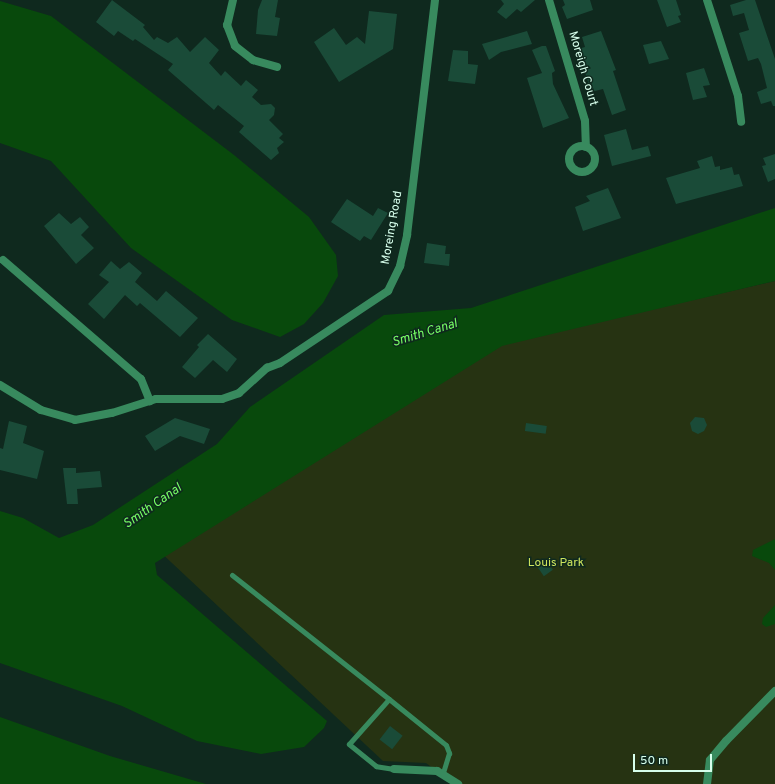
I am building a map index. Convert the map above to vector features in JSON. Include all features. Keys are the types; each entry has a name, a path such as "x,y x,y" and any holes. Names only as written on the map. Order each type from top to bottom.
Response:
{"street":[{"path":"233,0 227,25 235,46 253,60 277,67"},
{"name":"Moreing Road","path":"0,385 41,410 67,419 88,418 150,400 222,399 239,393 250,386 266,368 280,363 378,300 395,282 407,235 435,0"},
{"name":"Moreigh Court","path":"549,0 584,121 586,147"},
{"path":"707,0 738,96 741,122"},
{"path":"2,260 140,379 150,400"},
{"path":"707,784 710,760 726,740 775,691"},
{"path":"394,769 425,770 443,773 458,784"}],"lane":[{"path":"232,576 442,740 449,753 443,773"},
{"path":"389,699 348,744 376,766 394,769"}],"green space":[{"name":"Louis Park","path":"775,281 775,784 454,784 426,763 383,761 157,549 493,346"}],"water":[{"path":"0,1 51,16 234,155 309,217 336,255 338,276 323,303 304,324 280,337 232,320 131,248 51,161 0,143"},
{"name":"Smith Canal","path":"775,208 775,281 502,346 155,563 157,575 327,721 324,728 304,747 261,754 197,741 122,706 0,663 0,511 23,518 59,538 93,525 217,444 250,407 384,315 471,308"},
{"path":"775,539 775,570 769,563 752,556 753,550"},
{"path":"775,605 775,624 766,627 762,624 763,618"},
{"path":"0,717 110,756 206,784 0,784"}],"building":[{"path":"112,0 145,25 143,27 154,40 157,37 168,43 177,37 190,52 205,37 219,50 209,63 221,76 225,71 241,86 246,80 258,90 252,97 261,105 271,104 275,108 274,115 269,120 283,134 279,138 284,142 277,148 279,153 271,160 239,132 244,126 218,105 214,110 168,70 173,64 135,39 133,41 118,31 114,36 96,22"},
{"path":"262,0 278,0 275,17 280,18 277,36 256,34 258,10"},
{"path":"501,0 535,0 521,12 517,9 506,19 497,12 504,4"},
{"path":"563,0 590,0 593,10 567,19 562,7 565,5"},
{"path":"657,0 676,0 681,15 678,16 681,22 667,27"},
{"path":"746,0 755,0 775,59 775,106 773,106 771,101 761,104 757,92 767,88 761,64 758,58 748,61 739,33 749,30 744,13 733,16 730,5"},
{"path":"369,11 397,14 393,49 339,82 314,42 334,28 346,45 357,37 365,44"},
{"path":"527,31 532,44 501,52 489,60 482,44"},
{"path":"601,31 616,70 613,71 626,110 612,115 603,89 591,92 578,49 585,47 582,37"},
{"path":"661,41 669,59 649,64 643,45"},
{"path":"546,46 555,71 552,73 553,84 569,118 543,128 527,78 542,73 532,50"},
{"path":"453,50 468,51 468,64 478,65 475,84 448,81"},
{"path":"704,68 710,85 703,86 707,97 693,100 686,73"},
{"path":"626,129 632,150 648,146 651,156 612,166 604,135"},
{"path":"775,154 775,179 768,182 762,166 766,165 763,158"},
{"path":"712,156 715,167 720,166 720,170 732,167 734,175 739,174 743,186 676,204 666,178 700,168 697,161"},
{"path":"608,188 621,218 583,231 575,207 590,201 586,196"},
{"path":"347,199 373,216 378,208 388,213 371,240 364,236 360,241 331,222"},
{"path":"59,213 71,224 80,217 89,227 81,235 94,248 76,264 44,226"},
{"path":"427,243 446,246 445,254 450,254 449,266 424,263"},
{"path":"111,261 120,269 129,262 142,273 135,282 157,301 166,291 198,318 180,337 140,303 137,306 125,295 104,319 88,304 109,282 99,275"},
{"path":"208,334 237,359 227,372 213,360 195,378 182,367 199,347 197,345"},
{"path":"695,417 704,418 707,425 704,431 698,434 692,431 690,423"},
{"path":"175,418 210,429 204,444 180,436 155,451 145,436"},
{"path":"9,421 27,426 23,443 44,451 37,479 0,470 0,448 3,449"},
{"path":"526,423 547,426 546,434 525,431"},
{"path":"63,468 76,468 76,473 100,471 102,487 77,489 78,504 67,504"},
{"path":"546,560 553,570 544,576 537,566"},
{"path":"390,726 403,736 392,749 380,739"}]}
